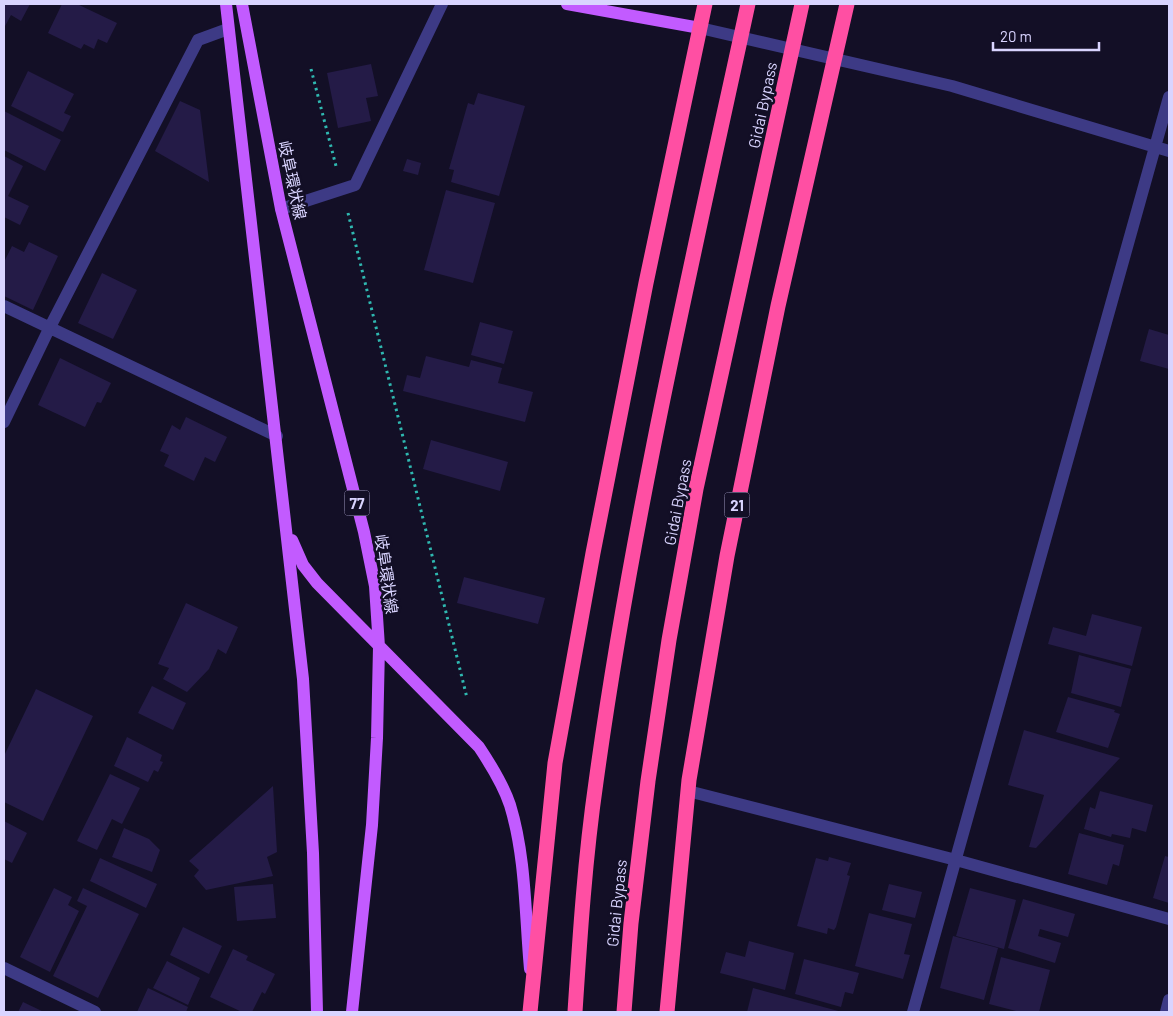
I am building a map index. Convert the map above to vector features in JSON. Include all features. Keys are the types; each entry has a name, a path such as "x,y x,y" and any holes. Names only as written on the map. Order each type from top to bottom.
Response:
{"highway":[{"path":"530,1012 555,763 633,351 705,4"},
{"name":"Gidai Bypass","path":"575,1012 595,783 619,637 677,333 748,4"},
{"name":"Gidai Bypass","path":"624,1012 631,923 648,781 671,630 696,489 802,4"},
{"name":"21","path":"667,1012 688,791 727,556 778,306 847,4"}],"main road":[{"path":"226,4 277,436 303,678 313,853 317,1012"},
{"name":"岐阜環状線","path":"242,4 281,209 364,532 375,586 379,647 372,825 352,1012"},
{"path":"567,4 700,28"},
{"path":"285,512 292,543 303,565 317,583 479,747 499,779 510,804 520,846 531,989"}],"street":[{"path":"281,209 355,185 442,4"},
{"path":"700,28 952,86 1169,151"},
{"path":"4,422 49,328 198,40 228,29"},
{"path":"913,1012 1169,97"},
{"path":"4,306 277,436"},
{"path":"688,791 956,860 1169,919"},
{"path":"4,968 94,1012"},
{"path":"1166,1012 1169,1000"}],"path":[{"path":"311,69 468,701"}],"building":[{"path":"4,4 30,4 21,21 11,15 4,28"},
{"path":"62,4 77,4 117,23 107,43 98,39 94,49 84,44 81,49 48,33"},
{"path":"371,64 378,96 366,98 371,121 338,128 327,73"},
{"path":"28,71 74,94 64,113 71,116 63,132 11,106"},
{"path":"478,93 525,106 499,196 451,182 454,170 449,169 468,103 474,105"},
{"path":"180,101 200,110 209,182 155,151"},
{"path":"4,111 61,140 45,171 4,150"},
{"path":"4,156 23,166 8,196 29,206 20,225 4,217"},
{"path":"407,159 421,163 418,175 403,171"},
{"path":"446,190 495,203 473,283 424,270"},
{"path":"29,242 58,256 33,310 4,296 4,262 12,246 24,252"},
{"path":"102,273 137,290 113,339 78,323"},
{"path":"480,322 513,331 504,364 471,355"},
{"path":"1149,329 1169,335 1169,369 1140,361"},
{"path":"426,356 469,367 471,360 502,368 498,383 533,392 525,422 403,391 407,375 420,378"},
{"path":"60,358 111,383 101,403 97,402 85,427 38,405"},
{"path":"186,417 227,437 215,462 205,457 194,481 164,466 169,455 160,451 172,425 180,430"},
{"path":"431,440 508,462 500,491 423,469"},
{"path":"464,577 545,598 538,624 457,603"},
{"path":"186,603 238,627 226,654 218,649 209,669 187,692 163,679 169,668 158,664"},
{"path":"1092,614 1142,627 1132,666 1048,644 1053,627 1086,636"},
{"path":"1079,655 1131,669 1121,707 1071,693"},
{"path":"152,686 186,703 173,730 138,713"},
{"path":"36,689 93,716 43,821 4,802 4,756"},
{"path":"1068,697 1115,710 1114,712 1120,714 1108,748 1056,732"},
{"path":"1024,730 1120,758 1036,848 1029,847 1044,795 1008,785"},
{"path":"127,737 162,755 160,761 163,762 158,772 154,770 148,782 114,766"},
{"path":"110,774 140,788 122,824 112,819 97,850 77,841"},
{"path":"273,786 277,852 267,857 273,876 206,890 194,876 199,870 189,861"},
{"path":"1100,791 1153,805 1146,832 1132,828 1130,838 1112,834 1111,837 1084,829 1090,807 1095,809"},
{"path":"4,821 27,833 12,863 4,859"},
{"path":"124,828 149,839 160,850 152,872 112,857"},
{"path":"1079,833 1124,845 1119,866 1113,864 1107,885 1068,874"},
{"path":"1165,856 1169,857 1169,903 1153,898"},
{"path":"829,857 851,863 847,875 850,876 836,927 834,930 828,928 827,934 797,926 816,858 828,861"},
{"path":"100,858 157,884 146,908 90,881"},
{"path":"273,884 276,918 237,921 234,887"},
{"path":"889,884 922,892 915,918 882,910"},
{"path":"54,888 72,897 68,905 79,911 50,972 20,957"},
{"path":"83,888 139,914 98,998 53,976 87,906 77,901"},
{"path":"970,888 1016,900 1004,949 956,936"},
{"path":"1023,899 1075,914 1068,937 1040,929 1038,936 1061,943 1055,963 1008,948"},
{"path":"869,913 912,924 904,954 910,955 903,979 855,966"},
{"path":"183,927 222,946 209,974 170,955"},
{"path":"953,936 998,948 984,1000 940,988"},
{"path":"749,941 794,953 785,990 720,973 726,952 745,957"},
{"path":"233,949 248,956 246,960 275,974 265,994 262,992 252,1012 242,1012 210,997"},
{"path":"1001,957 1050,970 1039,1012 1020,1012 989,1004"},
{"path":"804,959 859,973 853,994 845,992 841,1007 795,994"},
{"path":"167,961 200,978 188,1005 153,988"},
{"path":"148,988 188,1007 186,1012 137,1012"},
{"path":"753,988 842,1012 747,1012"},
{"path":"23,1002 44,1012 18,1012"}]}
